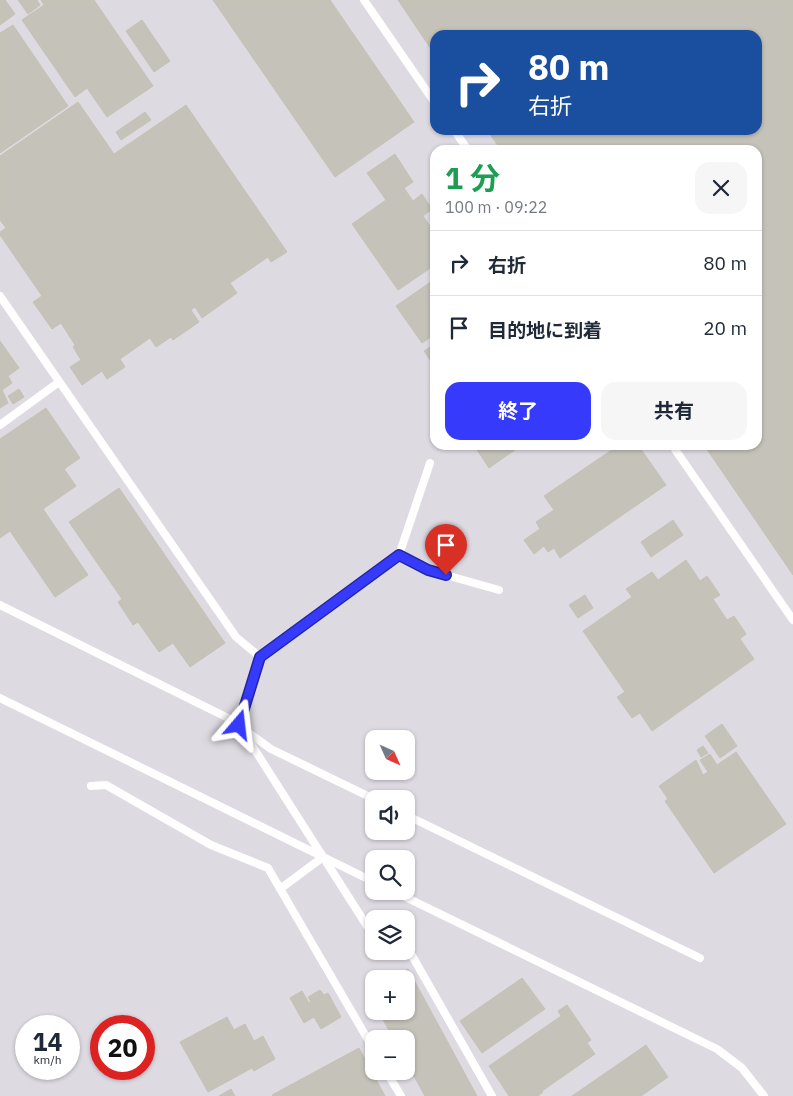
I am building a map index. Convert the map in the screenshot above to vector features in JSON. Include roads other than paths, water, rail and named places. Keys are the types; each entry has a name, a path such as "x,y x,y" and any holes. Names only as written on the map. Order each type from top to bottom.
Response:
{"lane":[{"path":"364,0 430,95"},
{"path":"0,296 236,637 260,657"},
{"path":"0,425 59,382"},
{"path":"675,450 793,620"},
{"path":"365,923 239,725 260,657 399,555 430,463"},
{"path":"399,555 428,570 499,590"},
{"path":"0,606 228,718 271,749 365,795"},
{"path":"0,698 365,878"},
{"path":"91,786 106,785 211,845 268,868 365,1035"},
{"path":"415,819 700,958"},
{"path":"280,889 323,857"},
{"path":"411,900 717,1050 742,1068 764,1096"},
{"path":"414,960 492,1096"},
{"path":"391,1080 401,1096"}]}
